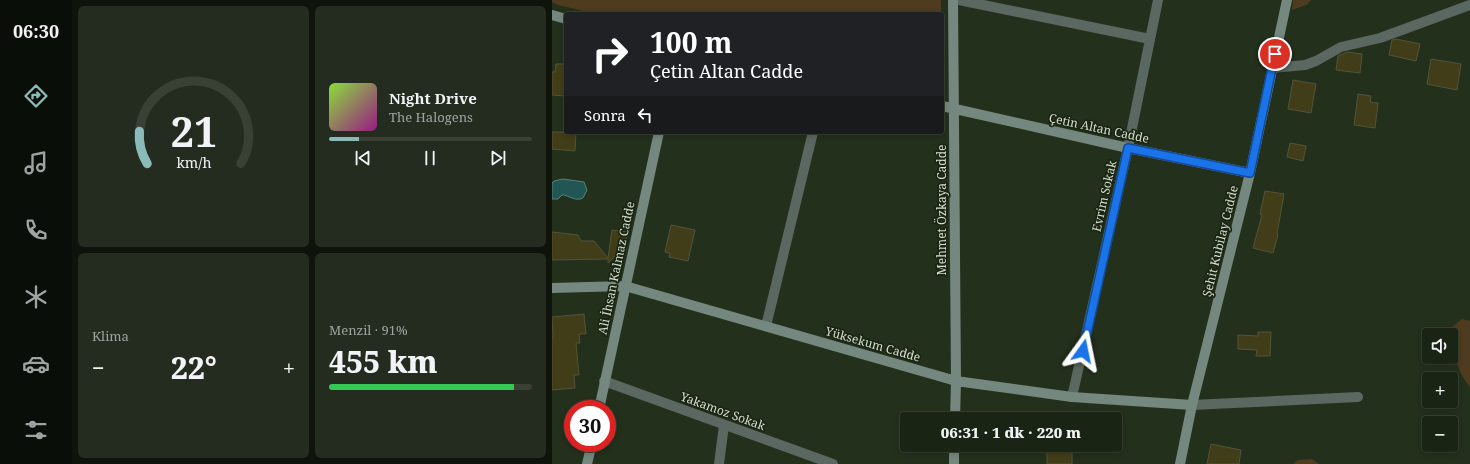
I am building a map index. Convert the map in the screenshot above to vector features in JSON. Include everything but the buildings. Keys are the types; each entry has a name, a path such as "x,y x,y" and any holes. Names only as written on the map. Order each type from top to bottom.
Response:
{"street":[{"name":"Mehmet Özkaya Cadde","path":"953,0 955,412"},
{"path":"959,0 1150,39"},
{"name":"Evrim Sokak","path":"1072,397 1128,148 1158,0"},
{"name":"Şehit Kubilay Cadde","path":"1180,464 1192,405 1250,173 1287,0"},
{"path":"1272,68 1304,65 1316,61 1341,47 1380,38 1470,5"},
{"path":"552,15 564,18"},
{"name":"Çetin Altan Cadde","path":"944,106 1128,148 1250,173"},
{"name":"Ali İhsan Kalmaz Cadde","path":"601,400 659,134"},
{"path":"766,326 813,134"},
{"name":"Yüksekum Cadde","path":"552,288 625,286 956,381 1072,397 1192,405"},
{"name":"Yakamoz Sokak","path":"604,381 833,464"},
{"path":"1192,405 1358,398"},
{"path":"719,464 724,425"},
{"path":"587,464 590,452"},
{"path":"954,452 954,464"}],"shaded area":[{"path":"552,0 941,0 941,12 588,12 558,5 552,2"},
{"path":"1293,0 1311,0 1306,5 1292,10"},
{"path":"1462,319 1470,321 1470,387 1457,364 1458,328 1452,327"},
{"path":"1312,459 1319,464 1293,464 1298,460"}],"water":[{"path":"563,179 584,182 587,190 583,198 575,199 562,195 558,199 552,199 552,183"}],"route":[{"path":"1083,351 1128,148 1250,173 1275,54"}]}
